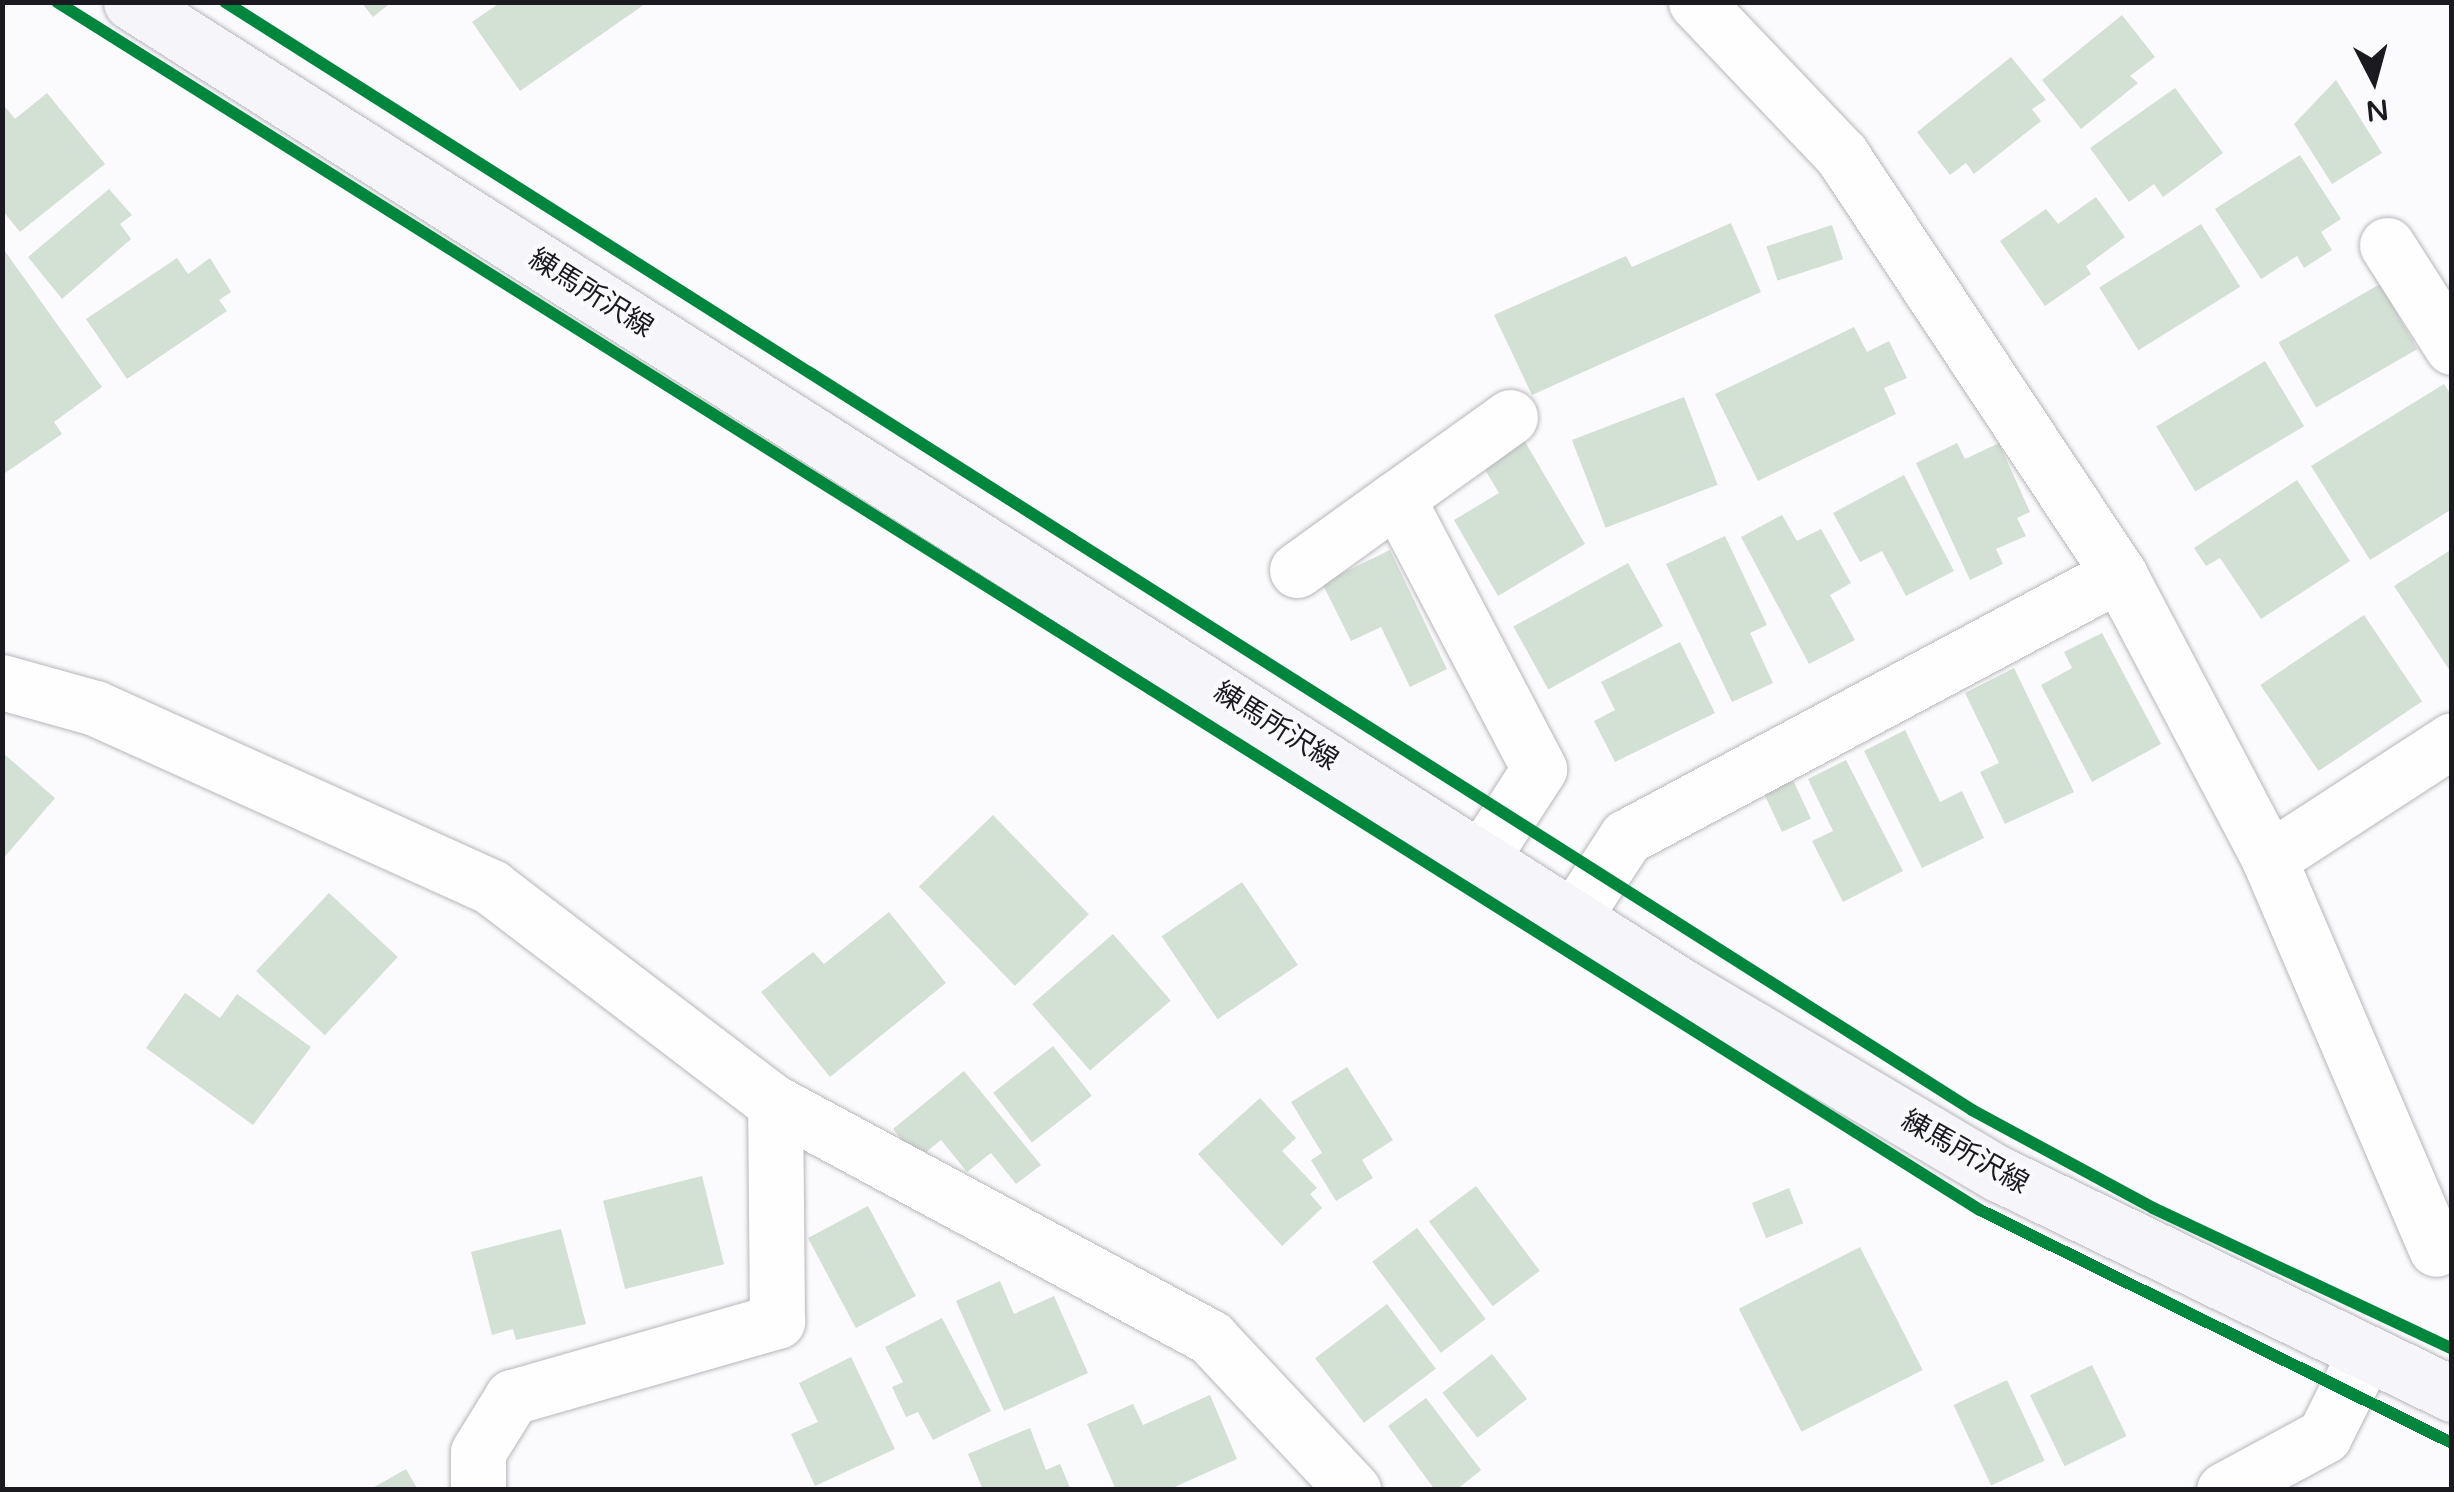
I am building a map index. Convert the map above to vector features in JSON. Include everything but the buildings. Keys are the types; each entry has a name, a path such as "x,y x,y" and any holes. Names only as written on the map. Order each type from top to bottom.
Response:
{"main road":[{"name":"練馬所沢線","path":"131,2 1482,856 1573,918 1998,1174 2452,1394"}],"street":[{"path":"1696,2 1841,154 2119,574 2269,858 2436,1249"},
{"path":"2387,246 2452,346"},
{"path":"1296,570 1510,417"},
{"path":"1397,498 1539,769 1482,856"},
{"path":"1573,918 1626,838 2119,574"},
{"path":"2,682 95,708 491,887 775,1103 1212,1338 1353,1490"},
{"path":"2269,858 2452,740"},
{"path":"478,1490 478,1452 512,1397 777,1321 775,1103"},
{"path":"2224,1490 2324,1436 2364,1354"}],"cycle path":[{"path":"57,2 1980,1210 2452,1443"},
{"path":"225,2 1972,1110 2153,1208 2452,1349"}]}
